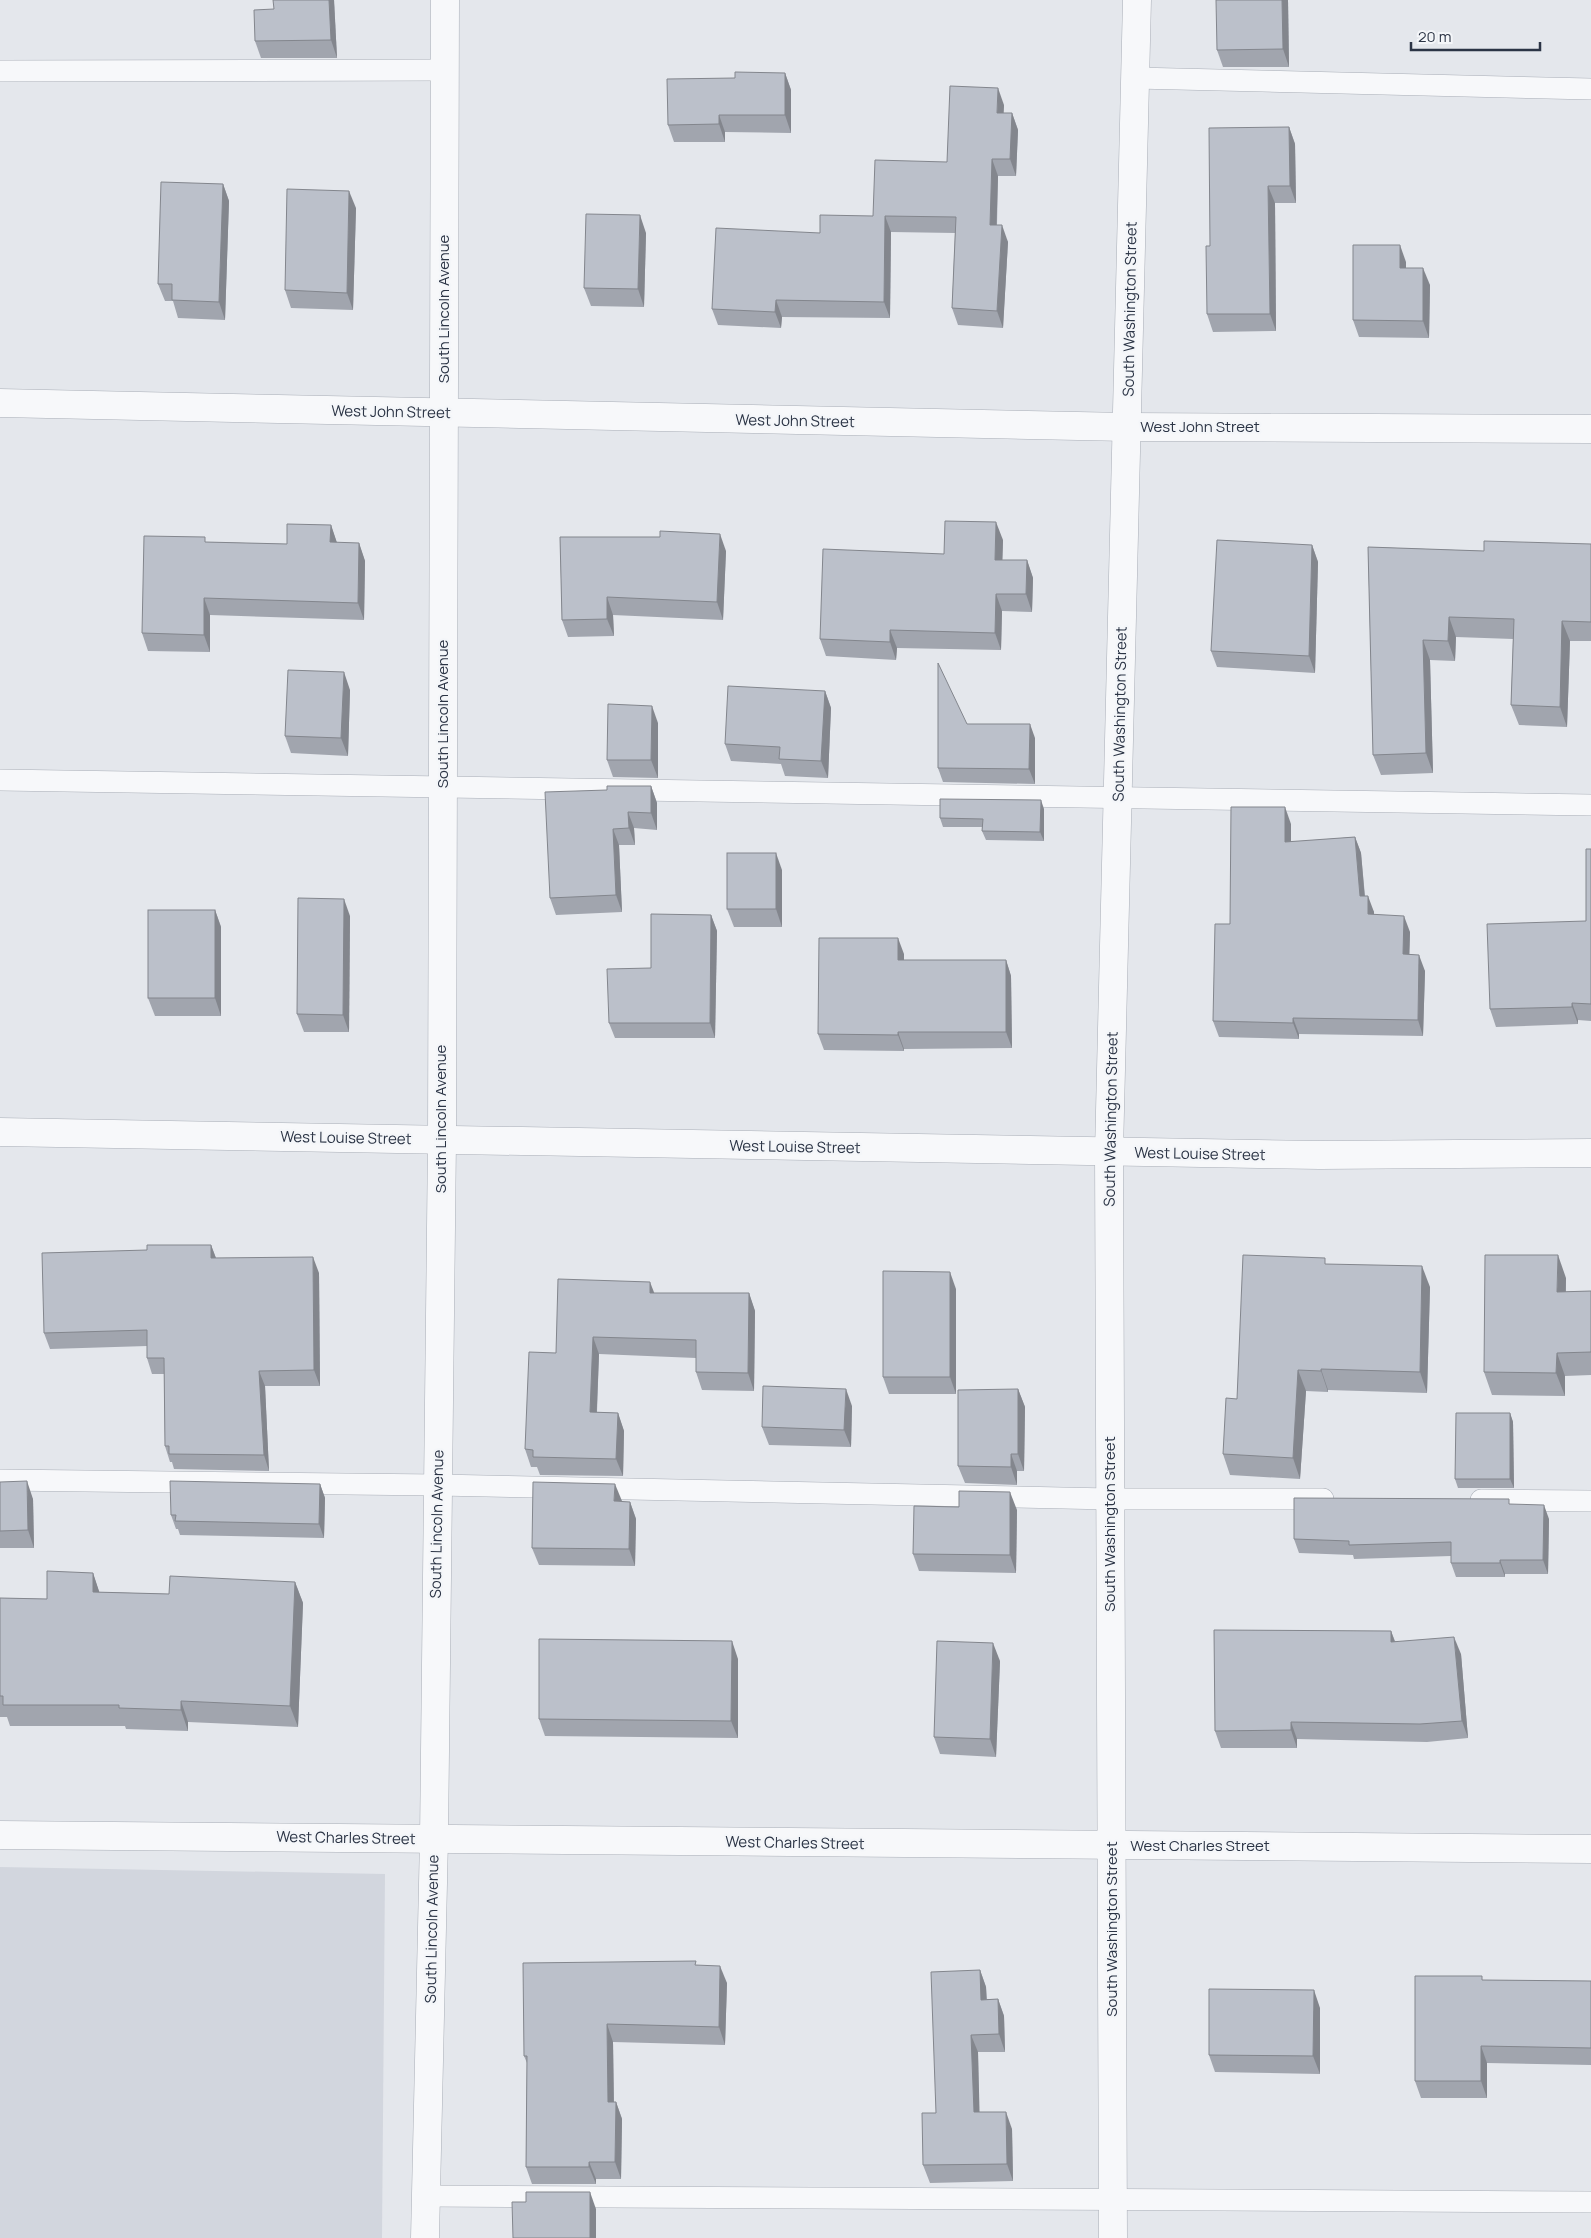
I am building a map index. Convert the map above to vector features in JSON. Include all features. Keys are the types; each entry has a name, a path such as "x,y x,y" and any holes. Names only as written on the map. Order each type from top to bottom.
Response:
{"street":[{"name":"South Lincoln Avenue","path":"425,2238 434,1839 442,1140 445,0"},
{"name":"South Washington Street","path":"1113,2238 1109,1152 1137,0"},
{"name":"West John Street","path":"0,403 444,414 1127,427 1591,428"},
{"name":"West Louise Street","path":"0,1132 1320,1156 1591,1153"},
{"name":"West Charles Street","path":"0,1835 1591,1849"}],"lane":[{"path":"0,71 445,70"},
{"path":"1135,78 1591,89"},
{"path":"0,780 1591,805"},
{"path":"0,1480 438,1485 1110,1498 1346,1500"},
{"path":"1463,1500 1591,1500"},
{"path":"426,2196 1591,2202"}],"shaded area":[{"path":"0,1867 385,1874 382,2238 0,2238"}],"building":[{"path":"273,0 329,0 331,40 255,41 254,10 274,9"},
{"path":"1216,0 1282,0 1283,49 1217,50"},
{"path":"735,72 785,73 785,115 719,115 719,124 668,125 667,79 735,78"},
{"path":"950,86 998,88 997,113 1012,113 1010,159 992,159 990,225 1002,225 997,311 952,308 956,217 885,216 884,302 776,300 775,312 712,309 716,228 820,233 820,215 873,216 875,160 947,162"},
{"path":"1289,127 1290,186 1268,186 1270,314 1207,314 1206,246 1210,246 1209,128"},
{"path":"161,182 223,184 219,302 172,300 172,284 158,284"},
{"path":"287,189 349,191 347,293 285,290"},
{"path":"586,214 640,215 638,289 584,288"},
{"path":"1353,245 1400,245 1400,268 1423,268 1423,321 1353,320"},
{"path":"945,521 996,522 995,560 1027,560 1026,594 996,594 995,633 890,630 890,642 820,639 823,549 944,554"},
{"path":"287,524 331,525 330,542 359,543 358,603 204,598 204,635 142,633 144,536 205,537 205,542 287,544"},
{"path":"660,531 720,534 717,602 607,597 607,619 562,620 560,537 660,537"},
{"path":"1217,540 1312,545 1309,656 1211,651"},
{"path":"1484,541 1591,544 1591,622 1562,621 1560,707 1511,705 1514,619 1449,617 1448,641 1423,640 1426,753 1373,755 1368,547 1484,551"},
{"path":"938,663 967,724 1030,724 1029,769 938,768"},
{"path":"288,670 344,672 341,738 285,736"},
{"path":"728,686 825,691 821,761 779,759 780,747 725,744"},
{"path":"608,704 652,706 651,760 607,760"},
{"path":"607,786 651,786 651,813 628,812 629,828 613,829 616,895 550,898 545,792 607,790"},
{"path":"940,799 1041,800 1040,832 982,831 983,819 940,818"},
{"path":"1231,807 1285,807 1285,842 1355,837 1360,896 1368,896 1368,914 1404,916 1403,954 1419,955 1418,1020 1293,1018 1293,1023 1213,1021 1215,924 1230,924"},
{"path":"1586,849 1591,849 1591,1004 1572,1003 1572,1007 1490,1009 1487,924 1586,921"},
{"path":"727,853 776,853 776,909 727,909"},
{"path":"298,898 344,899 343,1015 297,1014"},
{"path":"148,910 215,910 215,998 148,998"},
{"path":"651,914 711,915 710,1023 609,1023 607,969 651,968"},
{"path":"819,938 898,938 898,960 1006,960 1006,1032 898,1032 898,1035 818,1034"},
{"path":"147,1245 211,1245 211,1258 313,1257 314,1370 259,1371 264,1455 169,1454 169,1446 165,1446 164,1358 147,1358 147,1330 44,1333 42,1253 147,1250"},
{"path":"1243,1255 1325,1258 1325,1264 1422,1266 1420,1372 1298,1370 1293,1458 1223,1454 1226,1398 1237,1399"},
{"path":"1485,1255 1558,1255 1557,1292 1591,1291 1591,1352 1557,1353 1556,1373 1484,1372"},
{"path":"883,1271 950,1272 950,1377 883,1377"},
{"path":"558,1279 650,1282 650,1293 749,1293 748,1373 696,1372 696,1340 593,1337 590,1412 618,1413 616,1459 533,1457 533,1450 525,1449 529,1352 556,1353"},
{"path":"763,1386 846,1389 844,1430 762,1427"},
{"path":"1018,1389 1018,1454 1011,1454 1011,1467 958,1466 958,1390"},
{"path":"1456,1413 1510,1413 1510,1479 1455,1479"},
{"path":"27,1481 28,1530 0,1531 0,1482"},
{"path":"170,1481 320,1484 319,1524 175,1521 176,1515 171,1515"},
{"path":"533,1482 615,1484 614,1501 630,1502 629,1549 532,1548"},
{"path":"959,1491 1010,1492 1010,1555 913,1554 914,1506 959,1507"},
{"path":"1294,1498 1509,1499 1509,1504 1544,1505 1543,1560 1500,1560 1500,1563 1451,1563 1451,1542 1349,1545 1349,1541 1294,1539"},
{"path":"47,1571 93,1573 93,1592 169,1594 170,1576 295,1582 290,1706 181,1701 181,1710 119,1708 119,1705 3,1705 3,1696 0,1696 0,1598 47,1599"},
{"path":"1214,1630 1391,1631 1391,1642 1454,1637 1462,1721 1420,1724 1291,1722 1291,1730 1215,1731"},
{"path":"539,1639 732,1641 731,1721 539,1719"},
{"path":"937,1641 993,1643 990,1739 934,1737"},
{"path":"696,1961 695,1965 720,1966 719,2027 607,2024 608,2102 616,2102 615,2162 589,2162 589,2167 526,2167 527,2056 524,2056 523,1963"},
{"path":"980,1970 981,2000 998,1999 999,2034 971,2035 974,2112 1006,2112 1007,2164 923,2165 922,2113 936,2113 931,1972"},
{"path":"1415,1976 1482,1976 1482,1980 1591,1981 1591,2048 1481,2046 1481,2081 1415,2081"},
{"path":"1209,1989 1314,1990 1313,2056 1209,2055"},
{"path":"526,2192 590,2192 590,2238 513,2238 512,2202 526,2202"}]}
